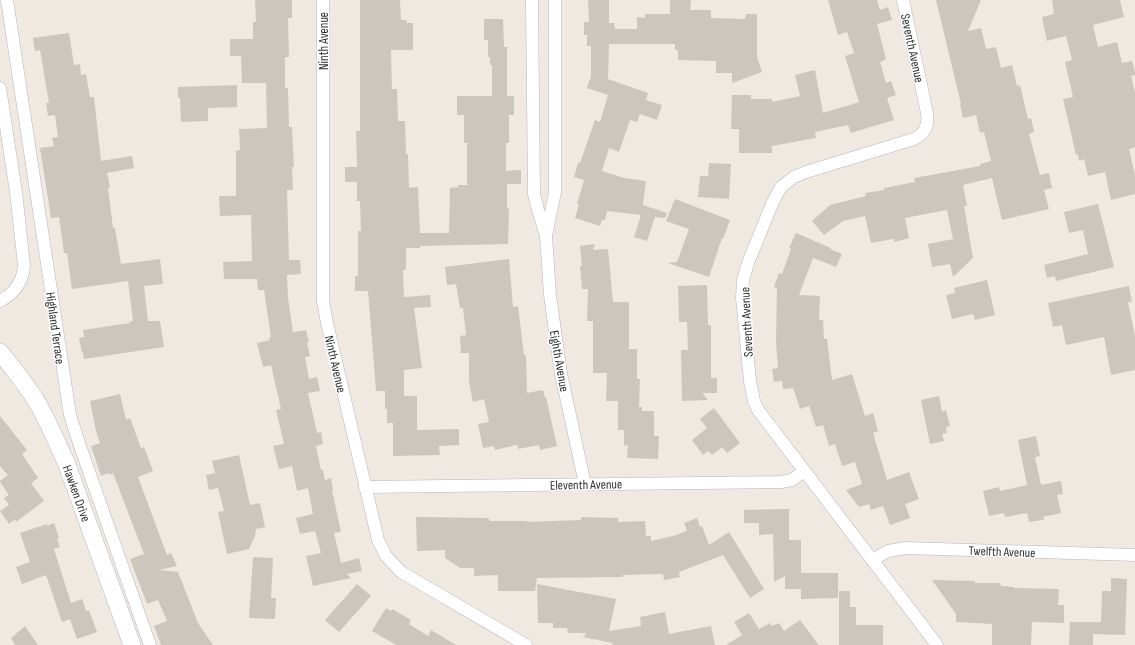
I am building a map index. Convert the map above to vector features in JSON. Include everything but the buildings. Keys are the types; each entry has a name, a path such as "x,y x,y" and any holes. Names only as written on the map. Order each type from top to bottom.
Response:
{"main road":[{"name":"Hawken Drive","path":"0,352 27,387 38,405 66,462 117,608 132,645"}],"street":[{"name":"Highland Terrace","path":"7,0 70,415 150,645"},
{"name":"Ninth Avenue","path":"323,0 323,301 378,540 386,556 404,574 526,645"},
{"name":"Eighth Avenue","path":"532,0 534,187 538,210 546,236 550,294 559,362 585,484"},
{"name":"Eighth Avenue","path":"546,236 555,192 555,0"},
{"name":"Seventh Avenue","path":"903,0 927,113 928,122 924,132 918,137 908,141 814,170 794,177 786,182 781,187 772,204 748,263 743,280 742,298 750,381 754,400 763,417 937,645"},
{"path":"0,88 16,192 24,265 23,276 18,286 13,293 0,302"},
{"name":"Eleventh Avenue","path":"365,487 784,482 792,480 804,471"},
{"name":"Twelfth Avenue","path":"872,560 888,551 906,548 1135,555"}]}
